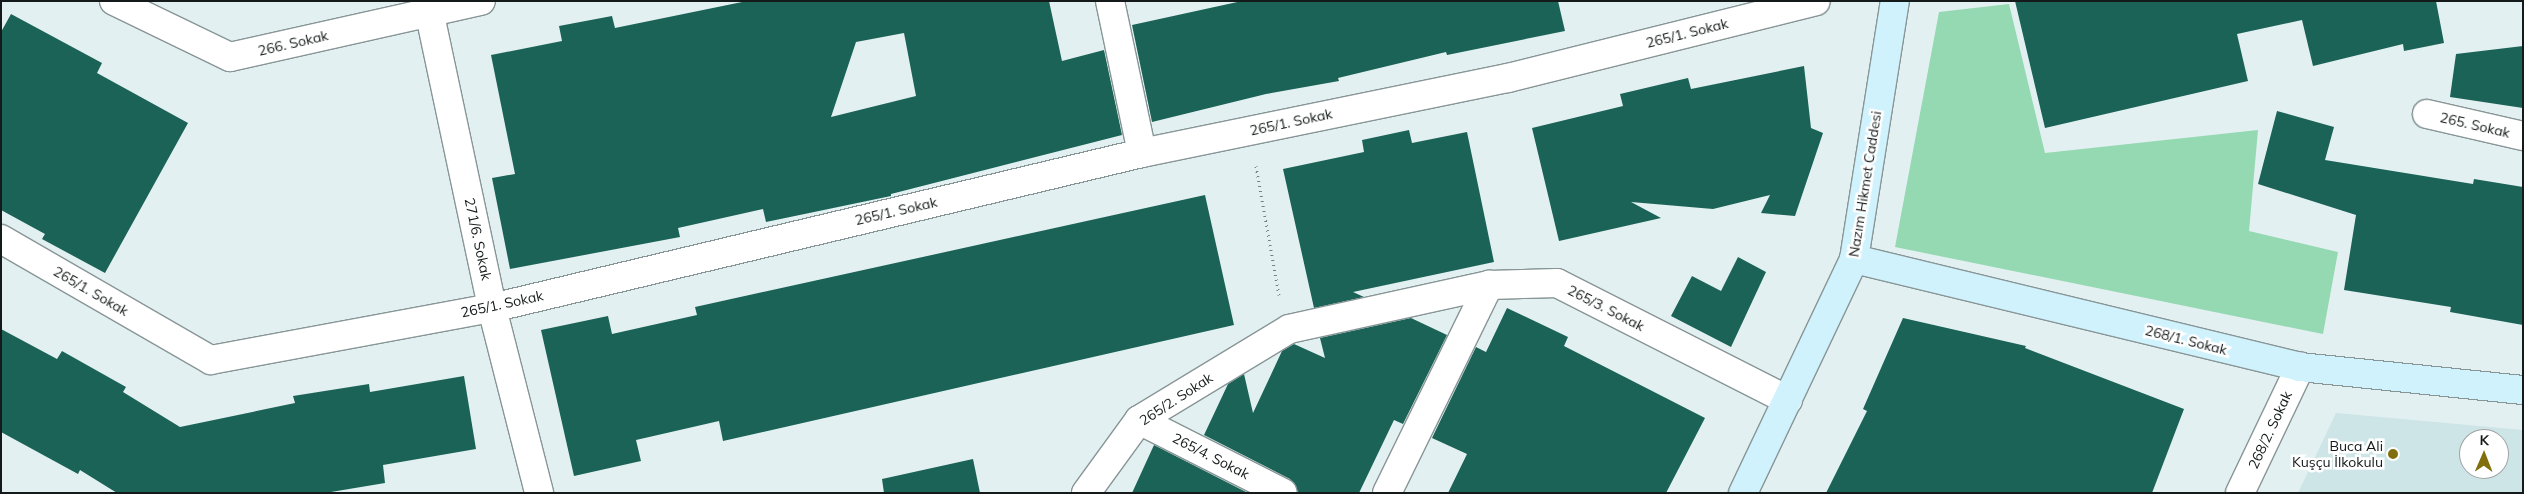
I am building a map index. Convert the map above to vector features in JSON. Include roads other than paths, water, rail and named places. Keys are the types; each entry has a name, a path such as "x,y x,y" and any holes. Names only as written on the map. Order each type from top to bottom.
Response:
{"street":[{"name":"266. Sokak","path":"114,1 230,57 428,7 481,1"},
{"path":"1110,1 1142,153"},
{"name":"265/1. Sokak","path":"1,239 211,360 492,308 1142,153 1508,78 1816,1"},
{"name":"Nazım Hikmet Caddesi","path":"1743,493 1854,259 1894,1"},
{"name":"271/6. Sokak","path":"428,7 492,308 539,493"},
{"name":"265. Sokak","path":"2427,114 2523,136"},
{"name":"268/1. Sokak","path":"1854,259 2300,367 2523,390"},
{"name":"265/3. Sokak","path":"1489,285 1557,284 1788,400"},
{"path":"1387,493 1489,285"},
{"name":"265/2. Sokak","path":"1086,493 1139,420 1289,329 1489,285"},
{"name":"268/2. Sokak","path":"2240,493 2300,367"},
{"name":"265/4. Sokak","path":"1139,420 1283,493"}],"place":[{"name":"Buca Ali Kuşçu İlkokulu","path":"2393,454"}]}
